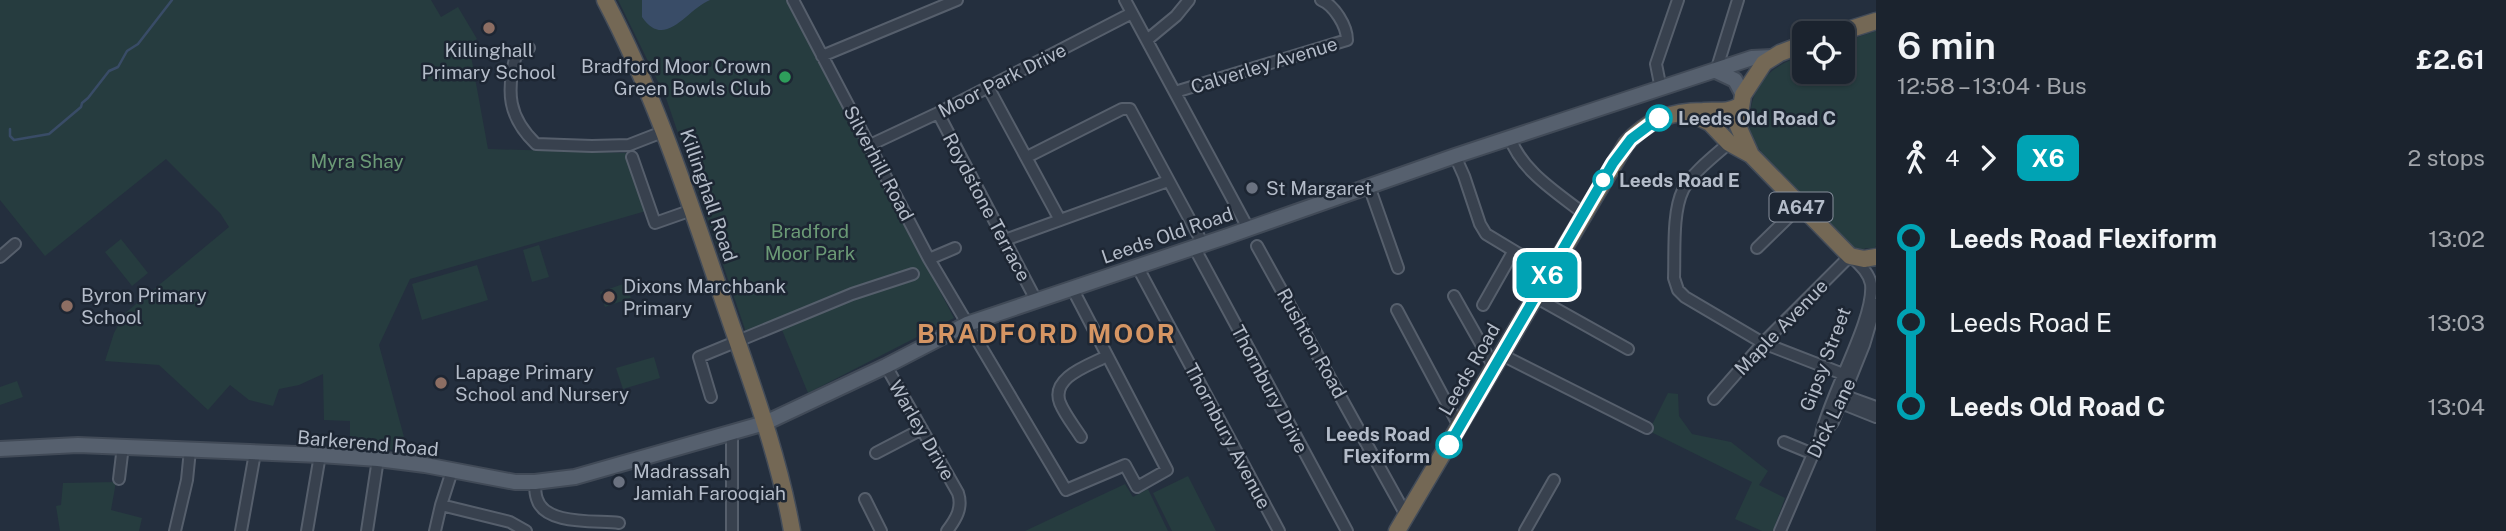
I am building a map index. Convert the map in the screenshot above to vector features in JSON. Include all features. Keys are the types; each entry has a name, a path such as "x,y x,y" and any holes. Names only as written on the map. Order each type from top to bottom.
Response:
{"highway":[{"name":"Killinghall Road","path":"605,0 640,70 665,131 765,423 792,531"},
{"path":"1855,28 1876,21"},
{"path":"1741,100 1757,71 1772,57 1792,49"},
{"name":"Leeds Road","path":"1403,526 1583,213 1631,139 1665,115 1706,110 1721,113 1741,100"},
{"name":"A647","path":"1741,100 1738,126 1751,155"},
{"name":"A647","path":"1687,112 1710,123 1729,142 1751,155"},
{"name":"Gipsy Street","path":"1751,155 1851,257"},
{"path":"1851,257 1876,257"}],"main road":[{"path":"1716,71 1752,58 1772,57"},
{"name":"Leeds Old Road","path":"765,423 967,324 1455,156 1716,71"},
{"path":"1716,71 1735,80 1741,100"},
{"name":"Barkerend Road","path":"0,449 78,445 320,455 378,459 500,480 534,482 575,477 765,423"}],"street":[{"name":"Silverhill Road","path":"793,0 929,259 1066,490 1125,466 1137,487 1167,470 1107,356"},
{"path":"822,56 957,0"},
{"path":"1125,0 1248,228"},
{"path":"1147,40 1176,16 1189,0"},
{"name":"Calverley Avenue","path":"1175,92 1347,40 1347,34 1332,7 1321,0"},
{"path":"1661,89 1656,64 1678,0"},
{"path":"1716,71 1738,0"},
{"name":"Moor Park Drive","path":"870,145 1132,13"},
{"path":"528,48 516,55 509,80 510,100 522,130 536,144 629,145 665,131"},
{"path":"988,87 1060,220"},
{"name":"Thornbury Drive","path":"1027,157 1122,109 1130,109 1198,246 1347,531"},
{"name":"Roydstone Terrace","path":"938,113 1036,300"},
{"path":"1510,138 1516,153 1543,183 1583,213"},
{"path":"1729,142 1688,183 1681,197 1675,282 1678,290 1685,297 1763,343 1843,374"},
{"path":"1455,156 1483,229 1491,239 1549,272"},
{"path":"632,158 655,223 692,210"},
{"path":"1005,240 1168,181"},
{"path":"1369,186 1398,268"},
{"path":"1757,248 1800,206"},
{"path":"0,257 15,244"},
{"name":"Rushton Road","path":"1257,246 1403,526"},
{"path":"929,259 955,248"},
{"path":"1483,306 1513,252"},
{"name":"Maple Avenue","path":"1714,399 1763,343 1851,257"},
{"name":"Gipsy Street","path":"1840,397 1843,374 1864,320 1871,286 1866,271 1851,257"},
{"name":"Thornbury Avenue","path":"1137,266 1279,531"},
{"path":"711,397 699,357 852,294 913,274"},
{"path":"1072,288 1107,356 1066,378 1061,384 1059,401 1081,437"},
{"path":"1454,296 1498,361 1647,428"},
{"path":"1535,297 1628,349"},
{"name":"Dick Lane","path":"1780,531 1819,440 1833,422 1840,397 1864,345 1876,304"},
{"path":"1397,310 1460,428"},
{"name":"Warley Drive","path":"886,366 960,501 956,520 947,531"},
{"path":"1840,397 1876,407"},
{"path":"1840,397 1876,417"},
{"path":"876,453 922,429"},
{"path":"732,433 732,531"},
{"path":"1784,442 1813,454"},
{"path":"119,479 124,446"},
{"path":"175,531 187,480 190,450"},
{"path":"241,531 255,453"},
{"path":"307,531 320,455"},
{"path":"366,531 378,459"},
{"path":"435,531 440,505 453,471"},
{"path":"1525,531 1555,480"},
{"path":"534,482 541,506 564,519 620,523"},
{"path":"865,499 881,531"},
{"path":"440,505 510,522 526,531"},
{"path":"561,531 564,519"}],"green space":[{"name":"Myra Shay","path":"0,0 431,0 441,17 458,7 477,39 461,49 471,56 488,149 628,153 646,211 410,279 379,345 404,437 402,451 350,445 350,421 324,420 323,374 299,385 279,389 273,406 249,400 230,385 208,410 159,365 105,361 114,333 124,314 229,227 220,213 166,159 45,256 0,200"},
{"name":"Bradford Moor Park","path":"618,0 786,0 954,318 808,393 782,330 749,341 666,98"},
{"path":"1876,31 1876,246 1864,250 1852,247 1761,155 1761,151 1751,140 1748,128 1754,126 1750,123 1751,109 1758,87 1772,71 1792,59 1792,84 1855,84 1855,38"},
{"path":"121,239 148,273 132,286 105,252"},
{"path":"539,245 549,277 532,282 523,250"},
{"path":"477,265 488,300 422,320 412,284"},
{"path":"626,283 631,298 605,307 600,292"},
{"path":"654,357 660,378 623,389 616,368"},
{"path":"17,381 23,397 0,405 0,387"},
{"path":"1668,393 1678,394 1679,416 1692,434 1731,442 1768,471 1759,485 1785,498 1773,531 1762,531 1735,519 1752,482 1649,431"},
{"path":"1188,476 1216,531 1172,531 1153,493"},
{"path":"116,482 111,510 142,518 139,531 60,531 56,506 61,505 63,483"},
{"path":"1125,484 1133,497 1148,489 1168,531 1025,531"}],"water":[{"path":"642,0 710,0 676,25 659,30 642,17"}],"waterway":[{"path":"10,129 10,136 14,140 49,134 81,107 109,71 118,67 127,51 138,44 172,0"}],"bus line":[{"name":"X6","path":"1449,445 1613,163 1639,130 1659,118"}],"place":[{"name":"Killinghall Primary School","path":"489,28"},
{"name":"Bradford Moor Crown Green Bowls Club","path":"785,77"},
{"name":"Leeds Old Road C","path":"1659,118"},
{"name":"Leeds Road E","path":"1603,180"},
{"name":"St Margaret","path":"1252,188"},
{"name":"Dixons Marchbank Primary","path":"609,297"},
{"name":"Byron Primary School","path":"67,306"},
{"name":"Lapage Primary School and Nursery","path":"441,383"},
{"name":"Leeds Road Flexiform","path":"1449,445"},
{"name":"Madrassah Jamiah Farooqiah","path":"619,482"}],"district":[{"name":"BRADFORD MOOR","path":"1047,333"}]}
